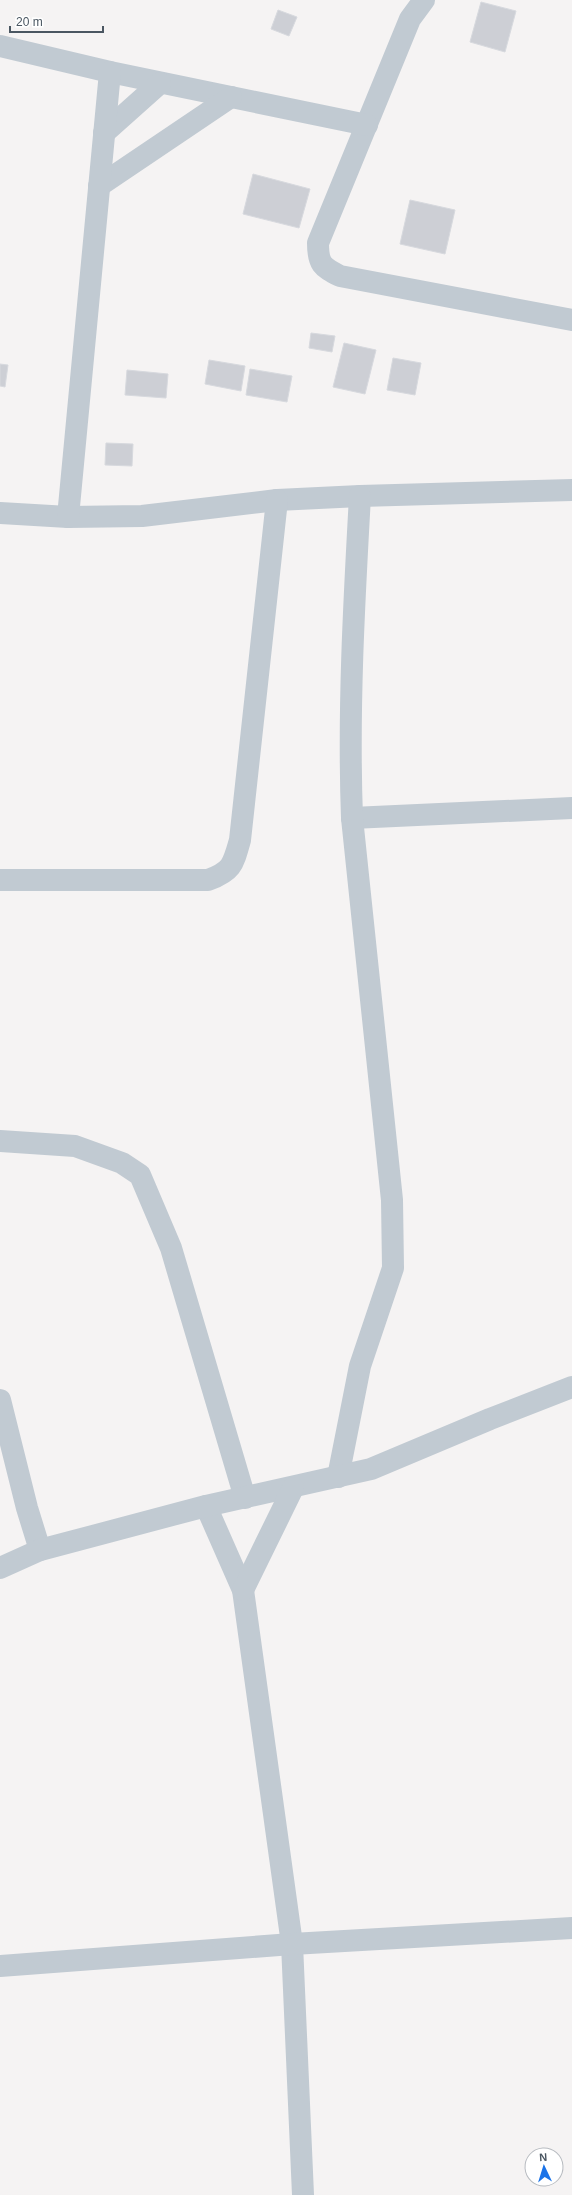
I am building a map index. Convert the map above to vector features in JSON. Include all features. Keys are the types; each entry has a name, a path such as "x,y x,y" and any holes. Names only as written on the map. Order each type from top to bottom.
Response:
{"street":[{"path":"424,0 410,19 318,243 318,255 323,267 340,276 572,320"},
{"path":"0,46 160,83 366,125"},
{"path":"68,517 110,72"},
{"path":"104,133 160,83"},
{"path":"99,186 231,97"},
{"path":"0,513 68,517 142,516 278,500 360,496 572,490"},
{"path":"338,1478 360,1366 393,1268 392,1200 352,818 350,770 353,620 360,496"},
{"path":"0,880 208,880 226,874 235,859 240,840 278,500"},
{"path":"352,818 572,808"},
{"path":"0,1140 75,1146 122,1162 140,1175 171,1248 245,1498"},
{"path":"0,1568 40,1550 206,1506 371,1470 490,1419 572,1387"},
{"path":"0,1400 27,1508 40,1550"},
{"path":"243,1590 294,1488"},
{"path":"206,1506 243,1590 292,1944 303,2195"},
{"path":"0,1966 292,1944 572,1928"}],"building":[{"path":"481,2 516,11 505,52 470,42"},
{"path":"278,10 297,17 289,36 271,29"},
{"path":"253,174 310,189 299,228 243,214"},
{"path":"410,200 455,210 445,254 400,244"},
{"path":"311,333 335,336 332,352 309,348"},
{"path":"344,343 376,350 365,394 333,387"},
{"path":"393,358 421,363 415,395 387,390"},
{"path":"209,360 245,366 241,391 205,384"},
{"path":"0,364 8,365 5,387 0,386"},
{"path":"250,369 292,376 287,402 246,395"},
{"path":"127,370 168,374 166,398 125,395"},
{"path":"106,443 133,444 132,466 105,465"}]}
